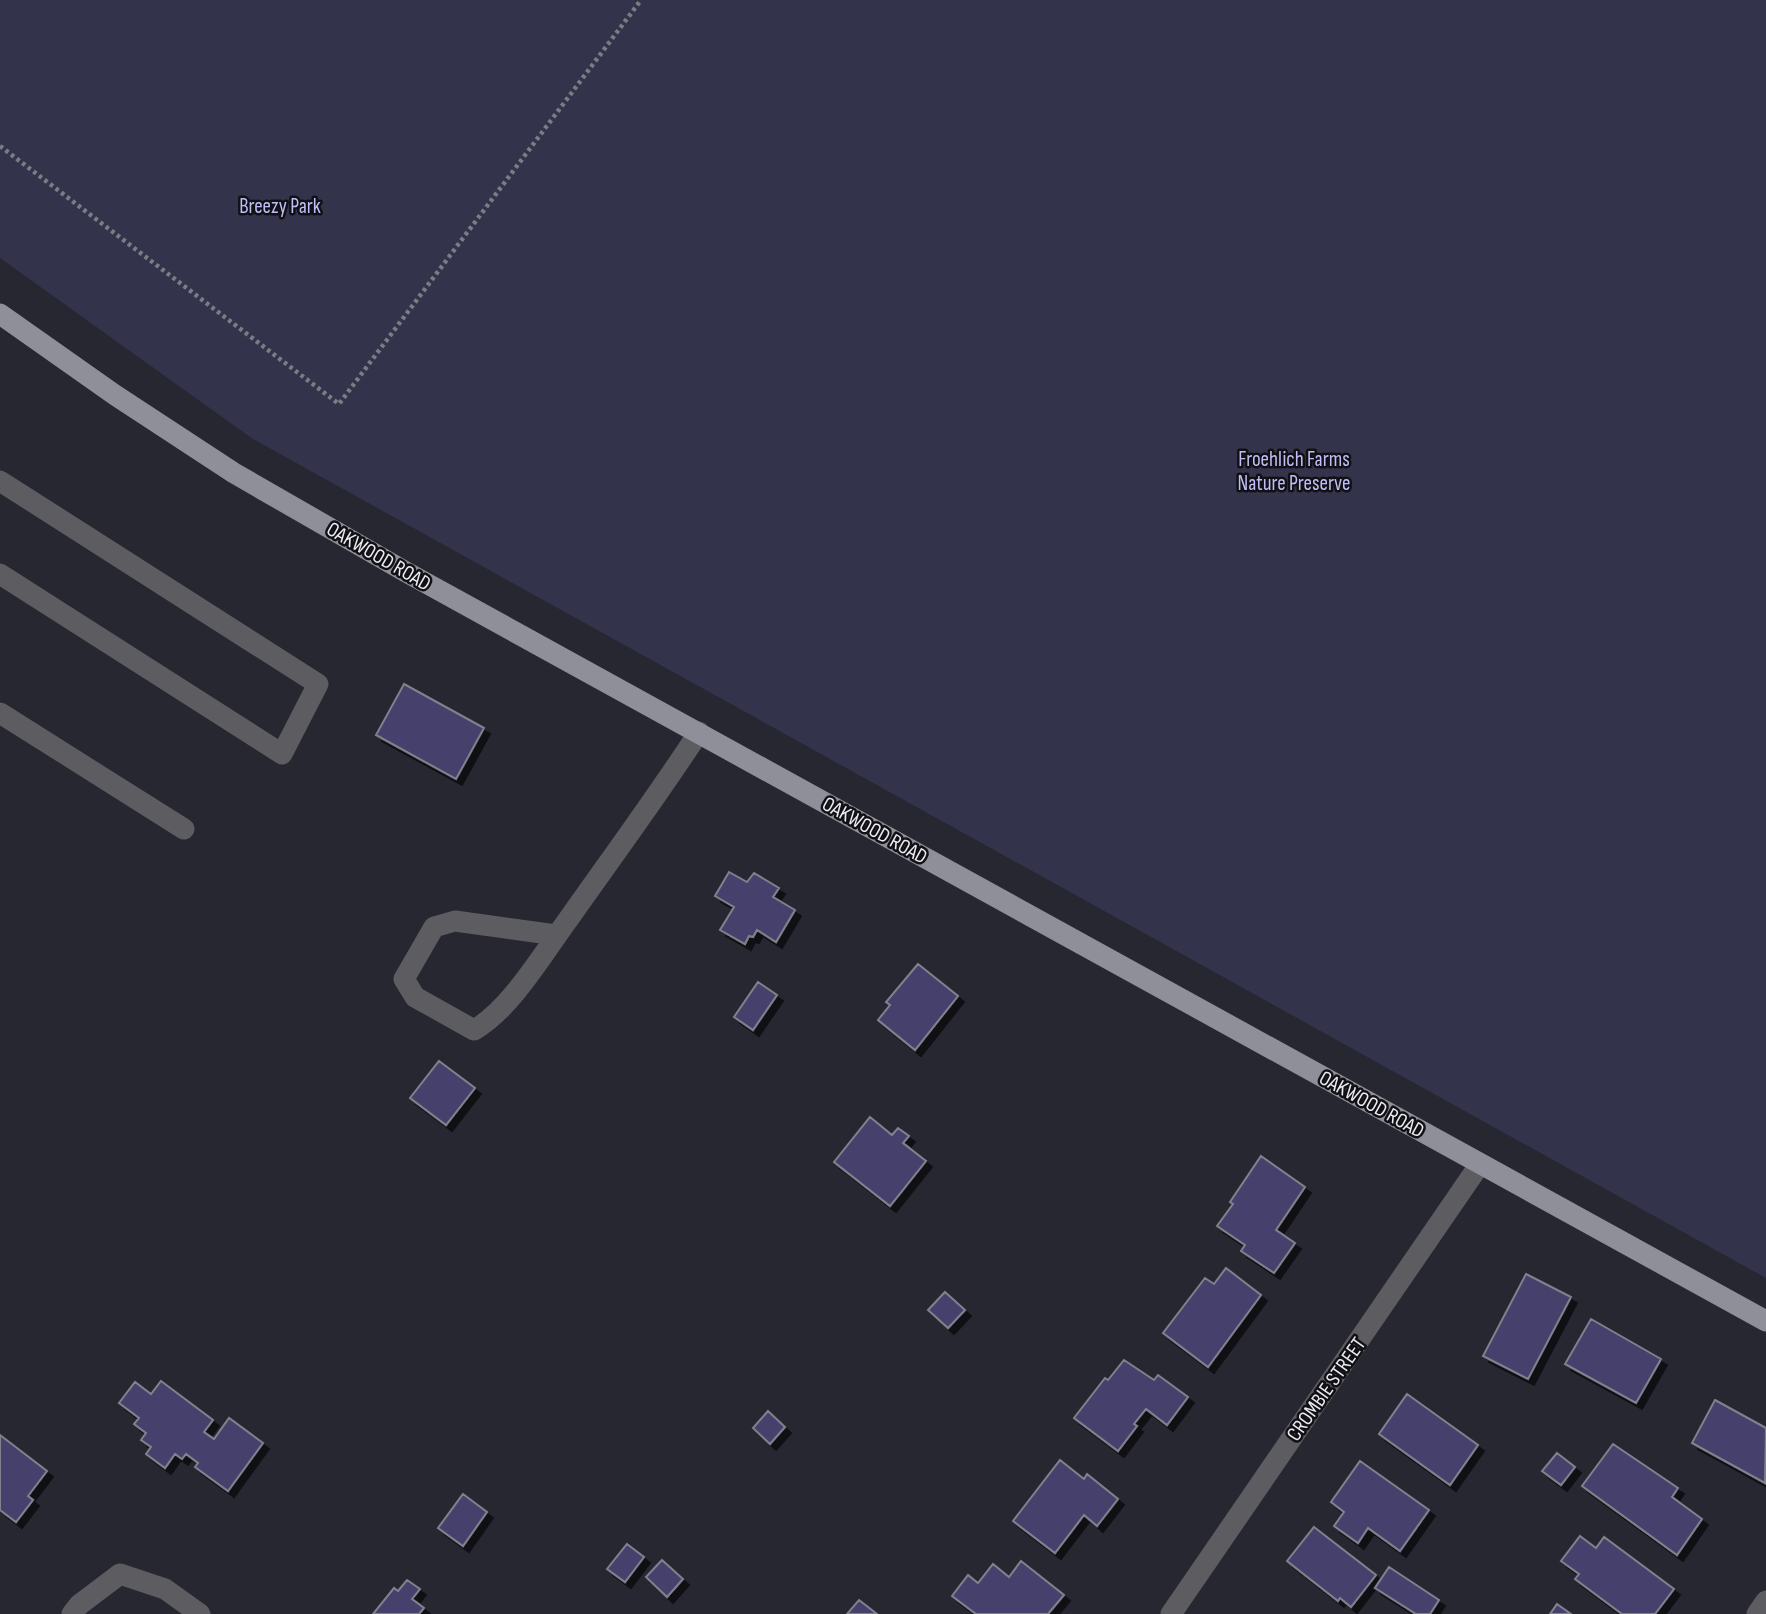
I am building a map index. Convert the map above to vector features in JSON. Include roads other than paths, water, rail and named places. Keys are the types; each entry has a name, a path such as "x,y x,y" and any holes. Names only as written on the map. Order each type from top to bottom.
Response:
{"main road":[{"name":"OAKWOOD ROAD","path":"0,314 234,473 406,572 1766,1321"}],"street":[{"path":"0,481 317,684 282,754 0,574"},
{"path":"0,713 184,829"},
{"path":"556,935 456,921 434,927 404,979 415,997 474,1030 490,1021 556,935 699,732"},
{"name":"CROMBIE STREET","path":"1171,1614 1480,1164"},
{"path":"72,1614 79,1605 120,1574 165,1589 200,1614"},
{"path":"1757,1614 1766,1601"}],"park label":[{"name":"Breezy Park","path":"280,206"},
{"name":"Froehlich Farms Nature Preserve","path":"1294,471"}]}
